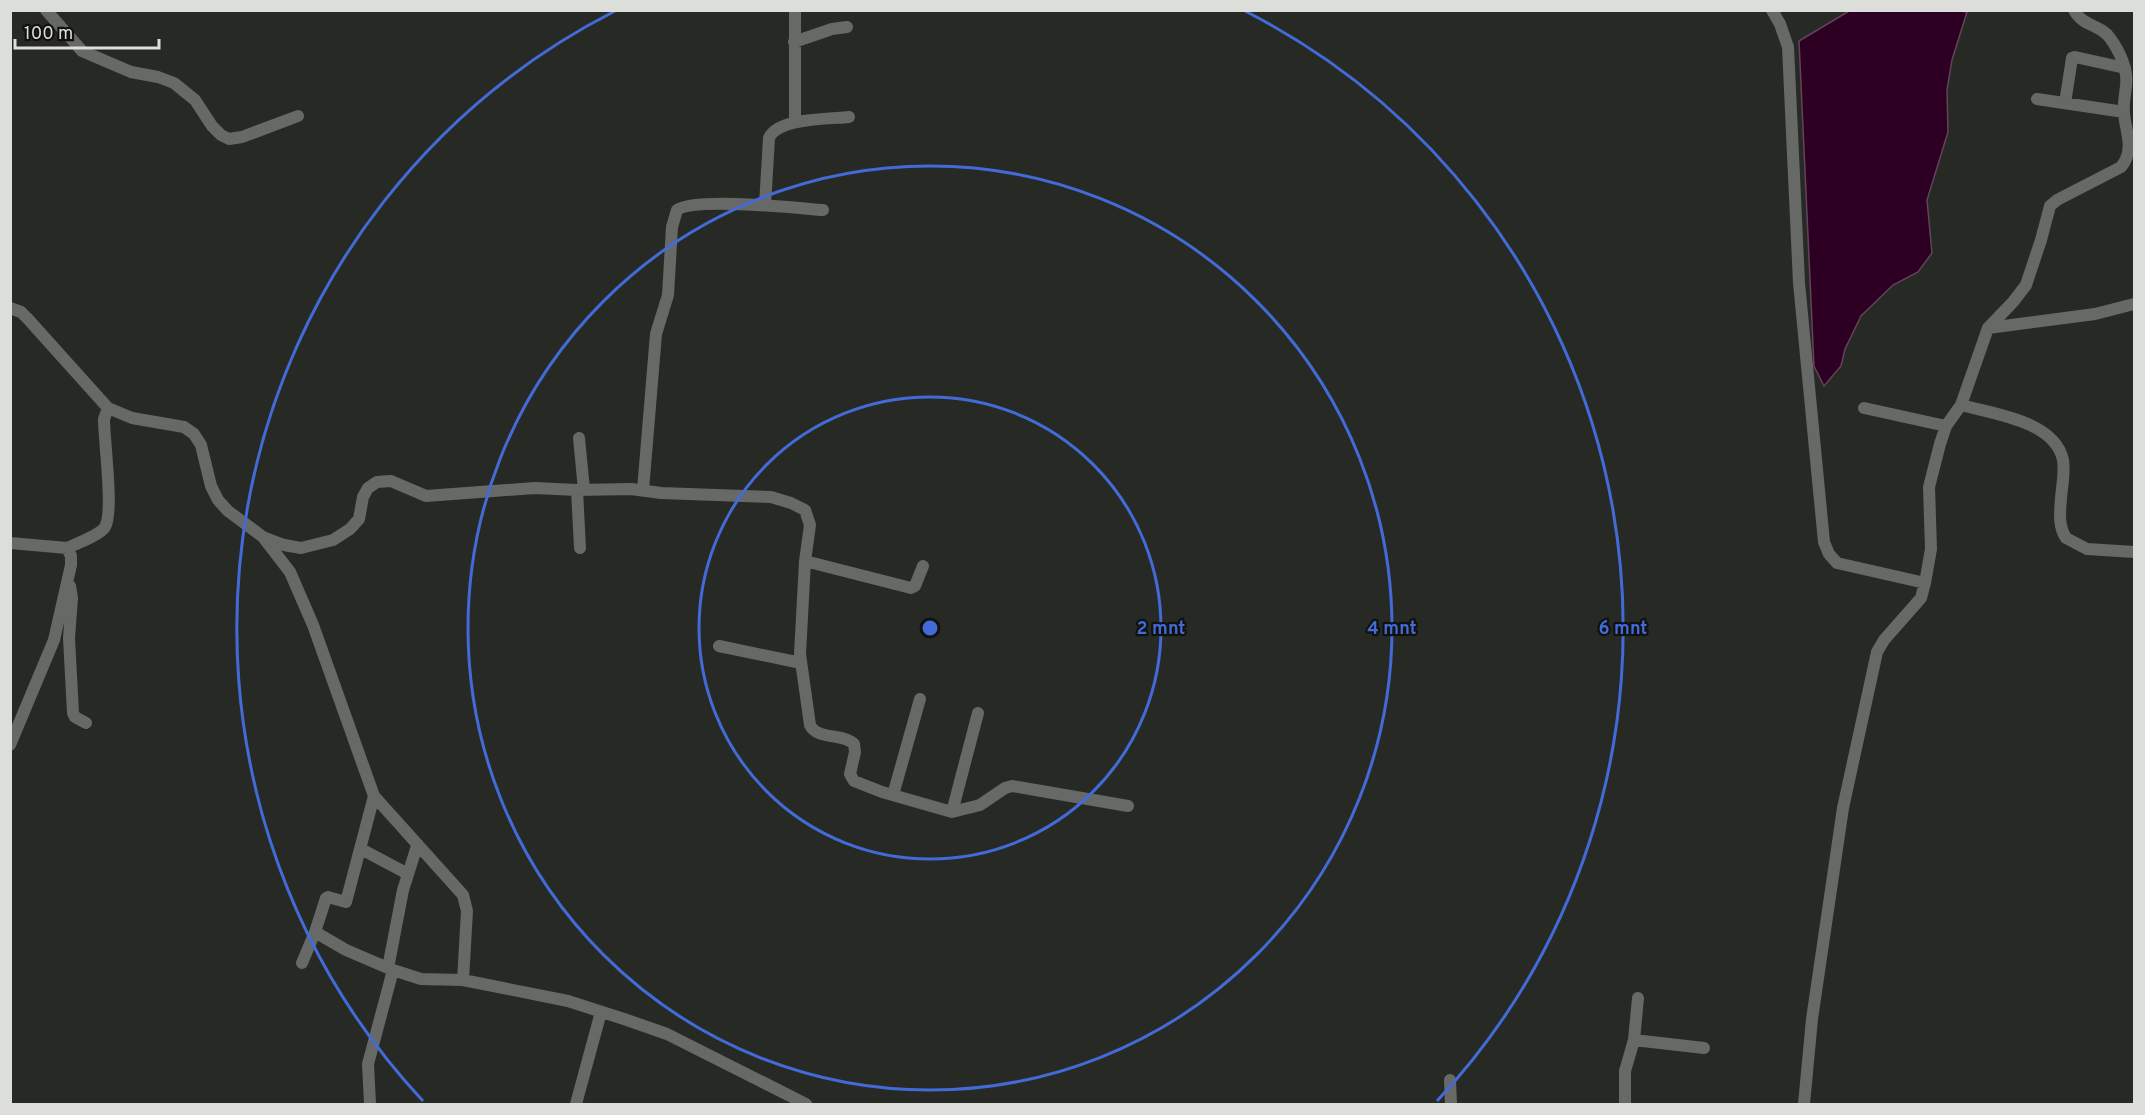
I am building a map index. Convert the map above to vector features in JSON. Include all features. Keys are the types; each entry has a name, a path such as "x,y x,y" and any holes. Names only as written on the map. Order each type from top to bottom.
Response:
{"street":[{"path":"46,10 82,51 131,72 158,77 178,85 195,100 212,126 225,138 242,137 298,116"},
{"path":"795,10 795,122"},
{"path":"1772,10 1785,36 1790,61 1799,283 1824,542 1829,554 1837,563 1925,583"},
{"path":"1804,1104 1812,1019 1843,808 1878,652 1884,640 1921,598 1931,549 1929,487 1946,426 1961,405 1988,328 2026,285 2050,206 2057,200 2121,167 2132,149 2124,112 2127,84 2125,68 2108,34 2086,24 2074,10"},
{"path":"794,42 825,31 847,27"},
{"path":"2064,103 2072,58 2125,68"},
{"path":"2037,99 2124,112"},
{"path":"765,205 769,138 775,129 795,122 849,117"},
{"path":"643,490 656,334 668,295 672,227 676,213 681,207 690,205 765,205 823,210"},
{"path":"1988,328 2095,314 2134,304"},
{"path":"10,308 21,312 28,319 108,408 132,418 184,427 194,434 201,445 211,486 218,500 228,511 263,537 290,572 313,625 374,796 451,881 466,902 463,980"},
{"path":"1961,405 2032,426 2041,430 2055,443 2061,454 2064,468 2060,523 2066,538 2087,549 2134,552"},
{"path":"10,543 68,548 101,531 106,524 108,508 104,419 108,408"},
{"path":"1864,408 1946,426"},
{"path":"579,438 580,548"},
{"path":"263,537 301,548 333,540 350,529 359,519 363,497 368,488 377,482 391,481 426,496 535,488 643,490 661,493 762,496 798,506 805,510 810,525 805,561 801,663 812,729 852,741 855,752 850,774 854,781 952,812 980,805 1005,788 1012,786 1128,806"},
{"path":"10,745 54,640 71,560 68,548"},
{"path":"805,561 910,588 915,586 923,566"},
{"path":"67,583 72,593 69,638 73,713 75,717 86,723"},
{"path":"719,646 801,663"},
{"path":"893,795 920,699"},
{"path":"952,812 978,713"},
{"path":"302,963 326,898 346,902 374,796"},
{"path":"370,1104 368,1064 391,969 395,923 417,846"},
{"path":"361,849 408,874"},
{"path":"315,932 345,950 421,979 463,980 568,1001 667,1034 806,1104"},
{"path":"1625,1104 1625,1071 1634,1040 1638,998"},
{"path":"576,1104 601,1012"},
{"path":"1634,1040 1704,1048"},
{"path":"1450,1080 1451,1104"}],"shaded area":[{"path":"1849,11 1967,12 1952,60 1947,90 1948,132 1927,200 1932,253 1918,272 1893,285 1861,316 1845,349 1841,366 1824,386 1814,366 1799,41"}]}
